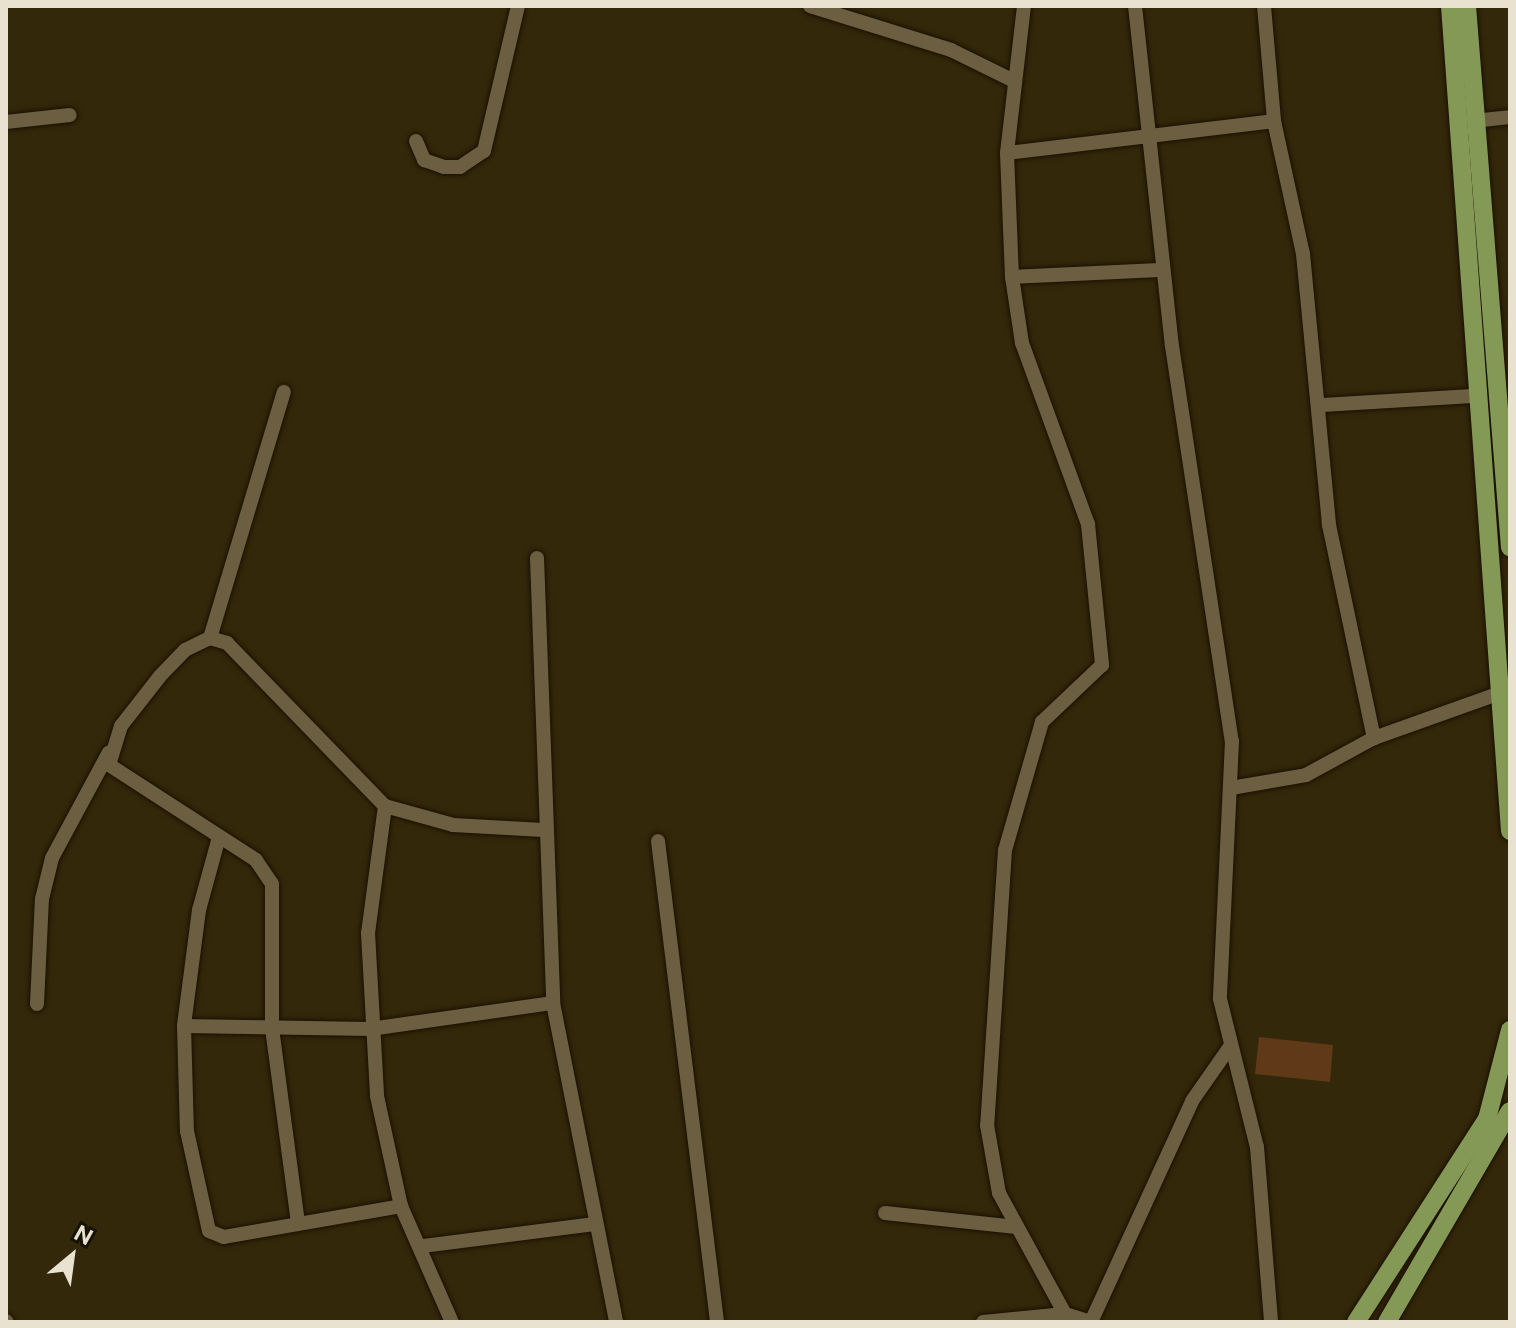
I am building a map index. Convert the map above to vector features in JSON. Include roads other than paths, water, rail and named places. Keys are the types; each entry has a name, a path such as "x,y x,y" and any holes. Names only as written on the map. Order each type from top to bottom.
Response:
{"main road":[{"path":"1450,6 1474,396 1503,692 1510,831"},
{"path":"1467,6 1473,121 1504,379 1510,547"},
{"path":"1482,500 1506,494"},
{"path":"1356,1322 1487,1119 1510,1030"},
{"path":"1387,1322 1510,1111"}],"street":[{"path":"416,141 424,160 444,167 460,167 484,151 518,6"},
{"path":"810,6 873,22 1012,80"},
{"path":"873,22 879,6"},
{"path":"1024,6 1012,80 1007,153 1012,277 1022,343 1088,524 1103,645 1092,679 1042,722 1005,850 987,1125 990,1164 1016,1227 1065,1314"},
{"path":"1135,6 1146,140 1163,270 1232,741 1220,999 1229,1048 1257,1147 1271,1322"},
{"path":"1264,6 1274,121 1303,254 1321,405 1329,525 1374,738"},
{"path":"6,122 70,115"},
{"path":"1473,121 1510,117"},
{"path":"1007,153 1146,140 1274,121"},
{"path":"1012,277 1163,270"},
{"path":"210,638 284,392"},
{"path":"1321,405 1474,396"},
{"path":"537,558 543,830 553,1003 594,1224 616,1322"},
{"path":"37,1004 42,899 52,858 112,747 160,676 185,650 210,638 227,643 385,806 465,826 543,830"},
{"path":"1231,788 1306,775 1374,738 1503,692"},
{"path":"112,747 109,765 126,779 256,860 272,884 272,1027 298,1223"},
{"path":"385,806 368,933 370,1029 401,1206 423,1246 452,1322"},
{"path":"219,837 199,910 184,1026 187,1131 209,1231 224,1237 401,1206"},
{"path":"658,841 717,1322"},
{"path":"184,1026 370,1029 553,1003"},
{"path":"983,1322 1065,1314 1091,1322 1192,1101 1229,1048"},
{"path":"885,1213 1016,1227"},
{"path":"423,1246 594,1224"}]}
